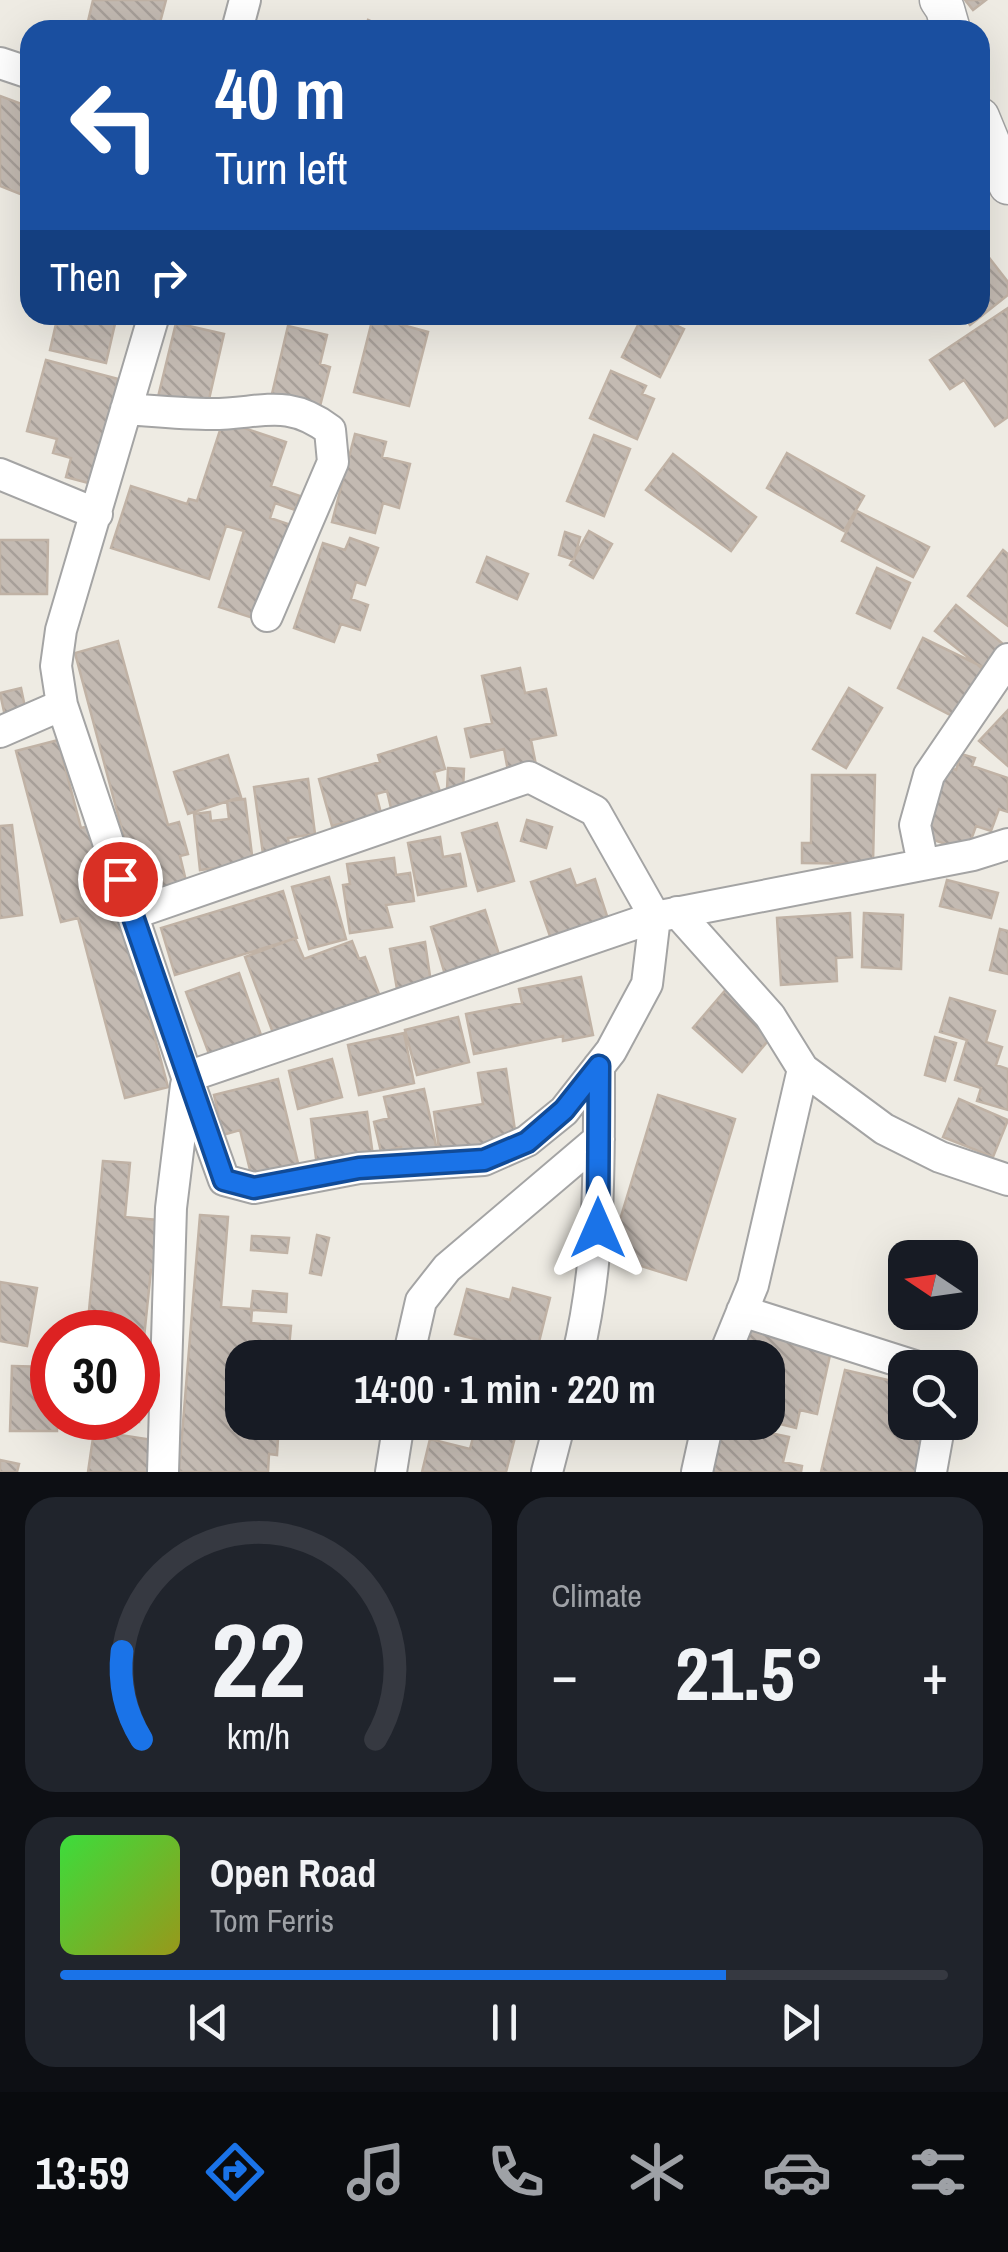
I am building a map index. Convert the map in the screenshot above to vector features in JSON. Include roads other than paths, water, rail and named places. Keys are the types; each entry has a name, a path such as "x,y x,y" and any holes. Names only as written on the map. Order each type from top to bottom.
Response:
{"street":[{"path":"990,156 997,184"},
{"path":"151,325 61,630 56,666 62,705 224,1180 254,1188 359,1168 484,1160 527,1142 564,1110 611,1051 647,984 666,915"},
{"path":"126,409 214,415 270,407 309,414 330,430 334,462 267,616"},
{"path":"0,474 97,514"},
{"path":"922,864 915,825 929,776 1008,659"},
{"path":"0,732 62,705"},
{"path":"132,914 529,777 595,812 666,915 770,1016 803,1069 884,1129 940,1157 1008,1180"},
{"path":"187,1076 666,915 1008,844"},
{"path":"581,1340 598,1228 599,1066"},
{"path":"730,1340 753,1286 803,1069"},
{"path":"163,1472 171,1208 187,1076"},
{"path":"412,1340 421,1302 447,1268 599,1140"},
{"path":"742,1311 888,1357"},
{"path":"392,1472 396,1440"},
{"path":"547,1472 555,1440"},
{"path":"697,1472 704,1440"},
{"path":"931,1472 937,1440"}]}
